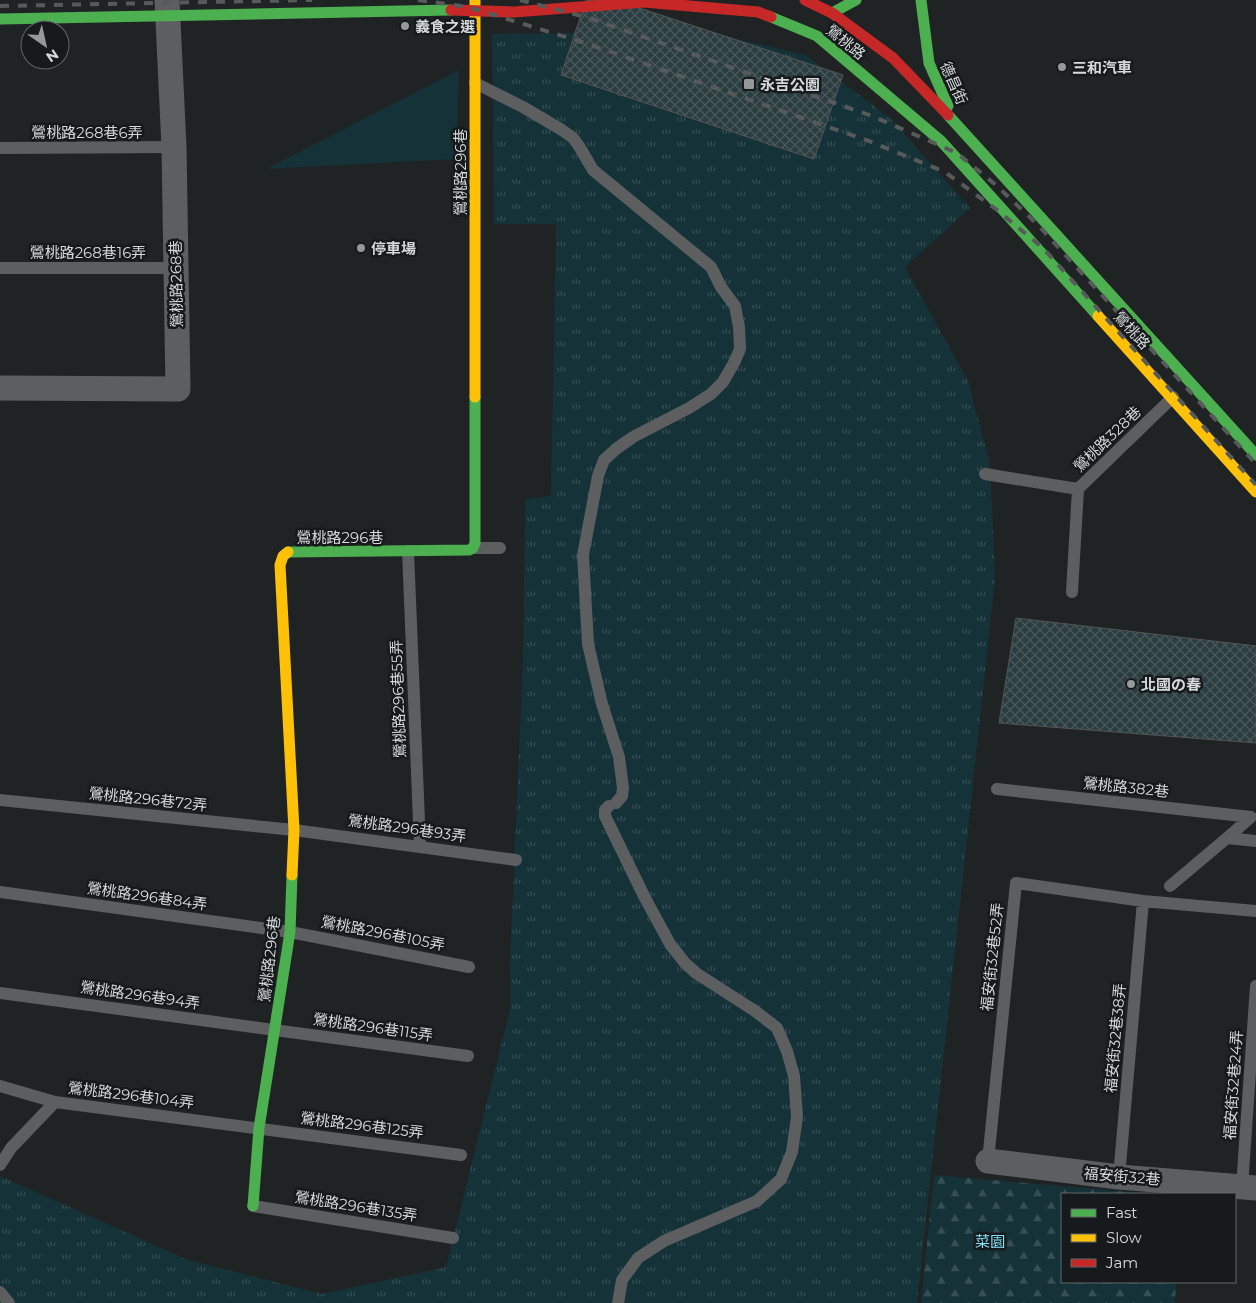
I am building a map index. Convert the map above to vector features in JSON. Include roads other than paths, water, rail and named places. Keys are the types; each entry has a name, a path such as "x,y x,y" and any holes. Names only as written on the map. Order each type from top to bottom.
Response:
{"main road":[{"name":"鶯桃路","path":"805,0 832,13 893,58 957,125 1256,455"},
{"path":"832,13 856,0"},
{"name":"德昌街","path":"921,0 929,63 957,125 941,141"},
{"name":"鶯桃路","path":"0,19 168,8 475,5 501,6 514,12 644,2 758,12 817,36 941,141 1256,492"},
{"name":"鶯桃路296巷","path":"253,1206 258,1128 290,932 294,830 280,565 283,556 290,551 469,550 473,548 475,543 475,5"}],"street":[{"name":"鶯桃路268巷","path":"0,388 178,390 174,147 168,8"},
{"name":"福安街32巷","path":"988,1161 1119,1177 1249,1187"}],"lane":[{"path":"475,83 523,107 573,138 592,170 711,267 735,306 739,327 740,349 723,382 711,394 689,408 633,437 604,460 598,476 583,555 588,644 602,704 619,757 623,788 622,796 605,810 605,816 670,944 696,973 755,1011 776,1028 787,1051 794,1076 797,1118 792,1152 781,1180 757,1201 664,1241 638,1258 622,1280 618,1303"},
{"name":"鶯桃路268巷6弄","path":"0,148 174,147"},
{"name":"鶯桃路268巷16弄","path":"0,268 176,268"},
{"name":"鶯桃路328巷","path":"1072,592 1078,489 1189,382"},
{"path":"985,474 1078,489"},
{"path":"473,548 500,548"},
{"name":"鶯桃路296巷55弄","path":"408,551 420,846"},
{"name":"鶯桃路382巷","path":"997,789 1254,815"},
{"name":"鶯桃路296巷72弄","path":"0,800 294,830"},
{"name":"鶯桃路382巷","path":"1170,886 1254,815"},
{"name":"鶯桃路296巷93弄","path":"294,830 516,860"},
{"path":"1226,838 1256,841"},
{"name":"福安街32巷52弄","path":"988,1161 1016,883 1143,901"},
{"name":"鶯桃路296巷84弄","path":"0,892 290,932"},
{"path":"1143,901 1256,911"},
{"name":"福安街32巷38弄","path":"1119,1177 1143,901"},
{"name":"鶯桃路296巷105弄","path":"290,932 469,967"},
{"name":"福安街32巷24弄","path":"1249,1187 1256,986"},
{"name":"鶯桃路296巷94弄","path":"0,992 275,1030"},
{"name":"鶯桃路296巷115弄","path":"275,1030 468,1056"},
{"name":"鶯桃路296巷104弄","path":"0,1086 55,1102 258,1128"},
{"path":"0,1164 11,1148 55,1102"},
{"name":"鶯桃路296巷125弄","path":"258,1128 461,1154"},
{"name":"鶯桃路296巷135弄","path":"253,1206 453,1238"},
{"path":"0,1292 9,1303"}],"railway":[{"path":"0,6 312,0"},
{"path":"418,0 468,7 582,42 869,141 945,172 997,210 1043,248 1256,485"},
{"path":"520,0 589,18 872,116 957,153 997,186 1038,225 1256,464"}],"place":[{"name":"義食之選","path":"405,26"},
{"name":"三和汽車","path":"1062,67"},
{"name":"永吉公園","path":"749,84"},
{"name":"停車場","path":"361,248"},
{"name":"北國の春","path":"1131,684"}],"park label":[{"name":"菜園","path":"990,1241"}]}
